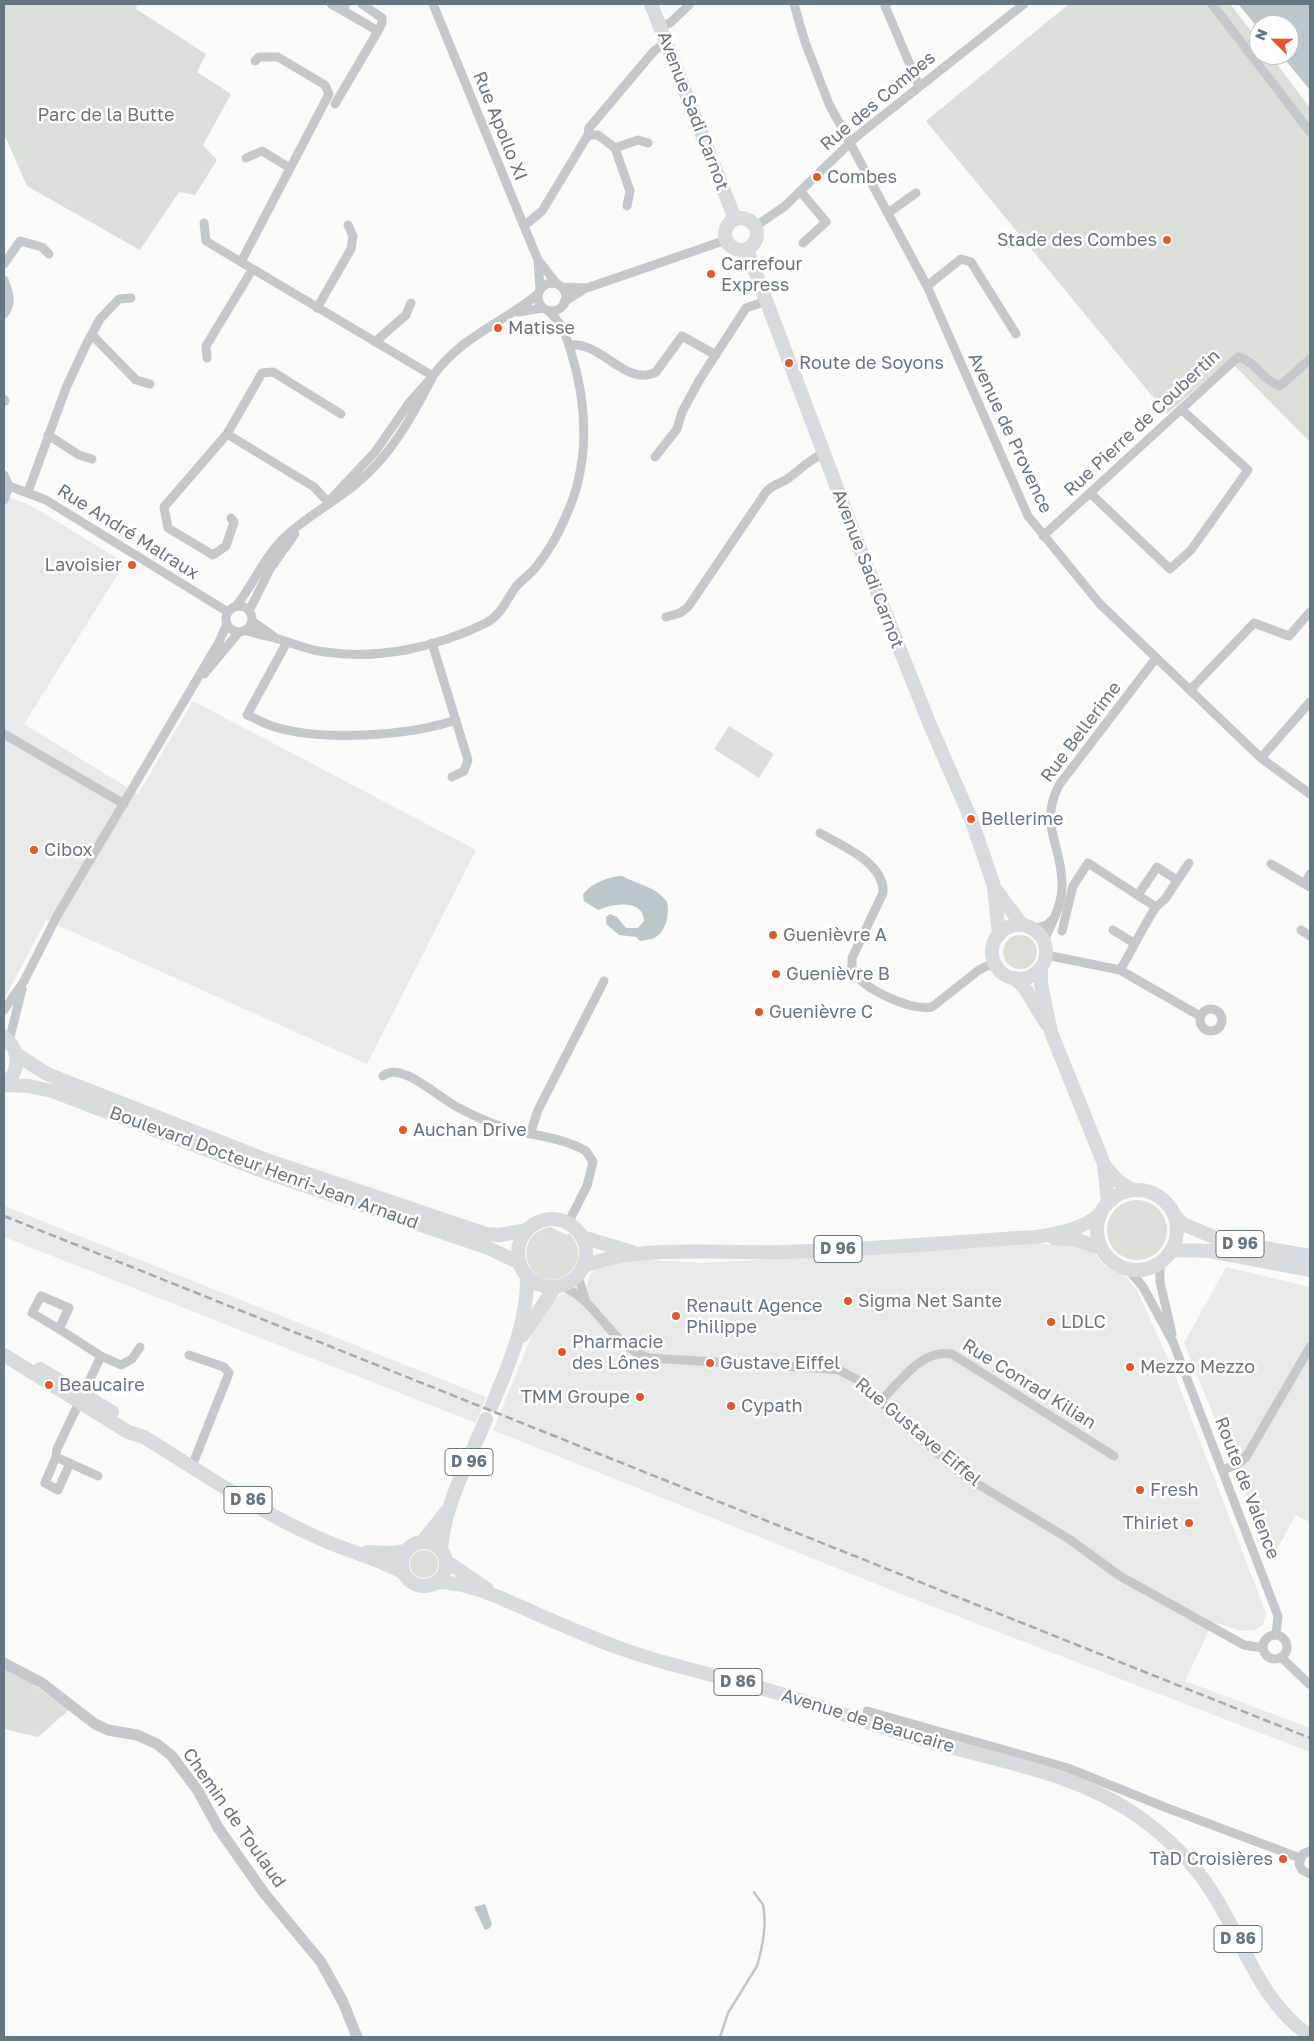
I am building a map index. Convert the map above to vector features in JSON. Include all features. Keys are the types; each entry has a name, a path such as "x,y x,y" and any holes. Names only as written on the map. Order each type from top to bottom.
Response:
{"main road":[{"name":"Avenue Sadi Carnot","path":"651,4 735,219"},
{"path":"744,218 756,226 758,237 752,247 747,250 737,250 726,240 727,226 735,219 744,218"},
{"name":"Avenue Sadi Carnot","path":"747,250 930,725 964,802 994,886 998,935"},
{"name":"Avenue Sadi Carnot","path":"994,886 1028,927"},
{"path":"1051,1032 1041,984 1043,955 1028,927 1009,927 998,935 993,948 995,962 1003,973 1015,978 1026,990 1051,1032 1104,1164 1108,1202"},
{"path":"1015,978 1029,977 1043,955"},
{"path":"4,1085 15,1071 16,1054 6,1039"},
{"name":"Boulevard Docteur Henri-Jean Arnaud","path":"16,1054 47,1074 308,1174 486,1234 500,1236 527,1230"},
{"name":"Boulevard Docteur Henri-Jean Arnaud","path":"4,1085 29,1086 52,1092 268,1173 486,1247 520,1263"},
{"path":"1104,1164 1118,1181 1132,1190"},
{"path":"1132,1190 1143,1190 1162,1199 1175,1216 1176,1239 1172,1250 1160,1263 1139,1270 1128,1269 1112,1262 1101,1248 1097,1231 1100,1214 1108,1202 1115,1196 1132,1190"},
{"name":"D 96","path":"581,1271 608,1258 639,1254 784,1252 1036,1237 1086,1226 1100,1214"},
{"name":"D 96","path":"1175,1216 1183,1224 1222,1240 1310,1256"},
{"path":"559,1220 568,1223 582,1237 586,1251 581,1271 558,1287 540,1285 527,1276 520,1263 518,1250 527,1230 542,1221 559,1220"},
{"name":"D 96","path":"582,1237 639,1254"},
{"name":"D 96","path":"1036,1237 1077,1240 1101,1248"},
{"name":"D 96","path":"1172,1250 1210,1251 1310,1270"},
{"name":"D 96","path":"443,1555 445,1526 451,1506 515,1348 526,1307 527,1276"},
{"name":"D 96","path":"515,1348 558,1287"},
{"name":"D 86","path":"4,1354 32,1365 82,1399 132,1424 144,1437 285,1522 404,1573"},
{"name":"D 96","path":"422,1542 451,1506"},
{"path":"422,1542 433,1544 443,1555 444,1573 436,1582 426,1586 416,1585 404,1573 403,1558 406,1551 422,1542"},
{"name":"D 86","path":"357,1552 391,1553 406,1551"},
{"name":"Avenue de Beaucaire","path":"443,1555 502,1598"},
{"name":"Avenue de Beaucaire","path":"436,1582 461,1585 502,1598 626,1650 756,1687 866,1723 1068,1780 1116,1802 1168,1840 1192,1864 1232,1927 1258,1980 1272,2002 1287,2019 1310,2036"}],"street":[{"path":"331,4 344,7 378,31"},
{"path":"335,104 382,23 382,18 362,4"},
{"name":"Rue Apollo XI","path":"433,4 538,260 560,286"},
{"path":"660,27 670,23 690,4"},
{"name":"Avenue de Provence","path":"794,4 816,72 850,143 927,286 1028,516 1100,604 1156,658 1191,688 1261,758 1310,794"},
{"path":"887,4 885,6 919,86"},
{"name":"Rue des Combes","path":"756,226 772,217 801,192 850,143 1024,4"},
{"path":"1212,4 1310,132"},
{"path":"524,226 542,211 588,135 589,128 654,51 666,42"},
{"path":"241,262 328,94 328,89 278,57 259,57 255,61"},
{"path":"588,135 598,135 615,148 630,191 627,206"},
{"path":"615,148 638,140 648,143"},
{"path":"246,158 262,152 290,168"},
{"path":"801,192 826,222 803,243"},
{"path":"888,213 916,193"},
{"path":"204,223 206,241 433,376"},
{"path":"317,308 351,249 354,236 348,225"},
{"path":"513,314 545,309 556,310 586,288 726,240"},
{"path":"4,264 20,241 42,247 49,254"},
{"path":"927,286 961,259 971,262 1016,334"},
{"name":"Rue Apollo XI","path":"538,260 539,292"},
{"path":"207,358 206,346 252,270"},
{"path":"4,280 10,298 8,308 4,314"},
{"path":"4,1010 24,981 56,916 192,687 227,624 232,609 274,548 328,502 356,484 382,458 414,412 433,376 448,356 469,339 513,314 550,283 560,286 586,288"},
{"path":"227,624 232,630 277,638 323,652 347,655 378,655 407,651 488,622 504,607 515,587 536,568 566,518 583,458 582,399 569,345 560,321 565,294 560,286"},
{"path":"539,292 539,302 560,321"},
{"path":"28,492 66,388 100,319 119,299 131,298"},
{"path":"655,457 677,429 682,412 746,308 766,301"},
{"path":"375,342 406,315 411,303"},
{"path":"92,335 136,380 150,384"},
{"path":"569,345 580,344 588,347 625,370 639,375 656,372 682,336 716,354"},
{"name":"Rue Pierre de Coubertin","path":"1044,536 1238,356 1246,358 1271,383 1280,386 1310,359"},
{"path":"231,518 234,522 226,546 213,555 168,528 164,507 227,434 262,373 274,372 340,414"},
{"path":"1090,494 1170,569 1191,550 1248,470 1181,409"},
{"path":"227,434 314,487 328,502"},
{"path":"48,435 79,455 92,459"},
{"path":"666,618 688,607 771,486 789,479 808,460 824,453"},
{"path":"4,475 8,486 4,500"},
{"name":"Rue André Malraux","path":"8,486 46,500 232,609"},
{"path":"249,611 274,561 302,523"},
{"path":"232,609 243,607 249,611 252,621 277,638"},
{"path":"1191,688 1254,622 1289,636 1310,612"},
{"path":"192,687 252,621"},
{"path":"287,642 247,715 272,726 305,732 353,735 399,733 435,727 456,720"},
{"path":"432,643 468,760 464,771 452,777"},
{"name":"Rue Bellerime","path":"1043,955 1062,888 1062,871 1052,834 1049,814 1051,800 1059,785 1156,658"},
{"path":"1261,758 1310,702"},
{"path":"4,734 124,804"},
{"path":"820,833 877,870 884,884 883,893 852,958 852,970 863,982 902,1003 923,1009 932,1007 979,970 995,962"},
{"path":"1062,931 1073,886 1088,863 1156,907"},
{"path":"1120,970 1156,907 1165,899 1188,863"},
{"path":"1271,864 1307,886 1310,874"},
{"path":"1138,896 1157,867 1177,880"},
{"path":"1028,927 1047,925 1054,918"},
{"path":"1113,930 1134,944"},
{"path":"1301,930 1310,936"},
{"path":"1043,955 1120,970 1200,1016"},
{"path":"6,1039 24,981"},
{"path":"530,1134 538,1110 604,981"},
{"path":"382,1076 391,1070 402,1072 459,1108 506,1128 582,1148 591,1156 594,1162 587,1186 568,1223"},
{"path":"1160,1263 1160,1282 1173,1342"},
{"path":"1128,1269 1144,1288 1173,1342"},
{"name":"Rue Gustave Eiffel","path":"581,1271 585,1299"},
{"name":"Rue Gustave Eiffel","path":"558,1287 585,1299 619,1341 640,1354 668,1360 839,1370 856,1379 945,1460 981,1486 1069,1540 1120,1576 1192,1618 1244,1645 1263,1648"},
{"path":"59,1329 101,1356 120,1365 132,1359 140,1347"},
{"name":"Route de Valence","path":"1173,1342 1278,1616 1276,1635"},
{"path":"1223,1470 1238,1464 1246,1456 1310,1347"},
{"name":"Rue Conrad Kilian","path":"881,1400 926,1357 938,1353 952,1354 1114,1456"},
{"path":"189,1355 224,1368 229,1376 192,1466"},
{"path":"70,1463 58,1490 45,1483 56,1458 57,1449 101,1356"},
{"path":"56,1458 98,1476"},
{"path":"1281,1657 1285,1651 1286,1644 1283,1638 1276,1635 1266,1638 1263,1648 1266,1654 1271,1658 1281,1657 1310,1684"},
{"name":"Chemin de Toulaud","path":"4,1663 42,1683 95,1724 108,1730 137,1735 157,1744 172,1756 198,1791 219,1829 264,1893 321,1962 342,2002 357,2037"},
{"name":"Avenue de Beaucaire","path":"867,1712 1068,1768 1160,1806 1300,1858"},
{"path":"1310,1851 1303,1854 1300,1858 1302,1870 1310,1874"}],"shaded area":[{"path":"1238,4 1310,4 1310,90 1289,65 1299,65 1299,15 1249,15 1249,17"},
{"path":"4,496 30,505 125,563 24,724 138,794 193,701 476,850 367,1064 46,920 4,1000"},
{"path":"622,876 658,892 667,902 668,912 664,928 661,933 652,939 640,941 636,937 619,935 606,924 606,917 610,914 617,917 626,928 638,928 644,921 642,914 633,906 618,905 598,910 584,901 583,895 590,887 606,879"},
{"path":"4,1206 486,1397 476,1423 4,1237"},
{"path":"1040,1244 1077,1245 1090,1249 1105,1266 1127,1278 1137,1290 1172,1368 1266,1613 1263,1625 1255,1630 1242,1631 1213,1622 1185,1681 1310,1728 1310,1752 931,1606 493,1430 533,1333 551,1301 562,1294 586,1290 589,1276 600,1265 640,1259 702,1263"},
{"path":"1226,1267 1310,1287 1310,1523 1296,1515 1272,1558 1184,1343"},
{"path":"485,1904 492,1924 490,1928 485,1930 474,1907"}],"green space":[{"name":"Parc de la Butte","path":"4,4 138,4 136,9 206,54 197,72 231,94 203,145 217,160 195,195 179,192 140,250 27,186 4,134"},
{"name":"Stade des Combes","path":"1069,4 1230,4 1249,28 1249,65 1278,65 1310,108 1310,442 1229,360 1167,414 926,121"},
{"path":"729,726 774,754 759,778 714,749"},
{"path":"1020,935 1027,936 1032,940 1036,945 1036,959 1032,964 1027,968 1020,969 1013,968 1008,964 1004,959 1003,952 1004,945 1008,940 1013,936"},
{"path":"1131,1200 1143,1200 1154,1205 1162,1213 1167,1224 1165,1242 1154,1255 1143,1260 1131,1260 1120,1255 1112,1247 1107,1236 1107,1224 1112,1213 1120,1205"},
{"path":"550,1227 567,1235 569,1233 576,1243 578,1254 576,1265 568,1273 561,1278 549,1280 539,1276 532,1269 527,1260 527,1250 530,1240 538,1232"},
{"path":"424,1550 434,1554 438,1564 434,1574 424,1578 414,1574 410,1564 414,1554"},
{"path":"4,1668 33,1684 69,1710 38,1737 4,1729"}],"waterway":[{"path":"720,2037 728,2013 757,1966 761,1952 764,1912 763,1905 754,1892"}],"railway":[{"path":"4,1216 1310,1738"}],"place":[{"name":"Combes","path":"817,177"},
{"name":"Stade des Combes","path":"1167,240"},
{"name":"Carrefour Express","path":"711,274"},
{"name":"Matisse","path":"498,328"},
{"name":"Route de Soyons","path":"789,363"},
{"name":"Lavoisier","path":"132,565"},
{"name":"Bellerime","path":"971,819"},
{"name":"Cibox","path":"34,850"},
{"name":"Guenièvre A","path":"773,935"},
{"name":"Guenièvre B","path":"776,974"},
{"name":"Guenièvre C","path":"759,1012"},
{"name":"Auchan Drive","path":"403,1130"},
{"name":"Sigma Net Sante","path":"848,1301"},
{"name":"Renault Agence Philippe","path":"676,1316"},
{"name":"LDLC","path":"1051,1322"},
{"name":"Pharmacie des Lônes","path":"562,1352"},
{"name":"Gustave Eiffel","path":"710,1363"},
{"name":"Mezzo Mezzo","path":"1130,1367"},
{"name":"Beaucaire","path":"49,1385"},
{"name":"TMM Groupe","path":"640,1397"},
{"name":"Cypath","path":"731,1406"},
{"name":"Fresh","path":"1140,1490"},
{"name":"Thiriet","path":"1189,1523"},
{"name":"TàD Croisières","path":"1283,1859"}]}
